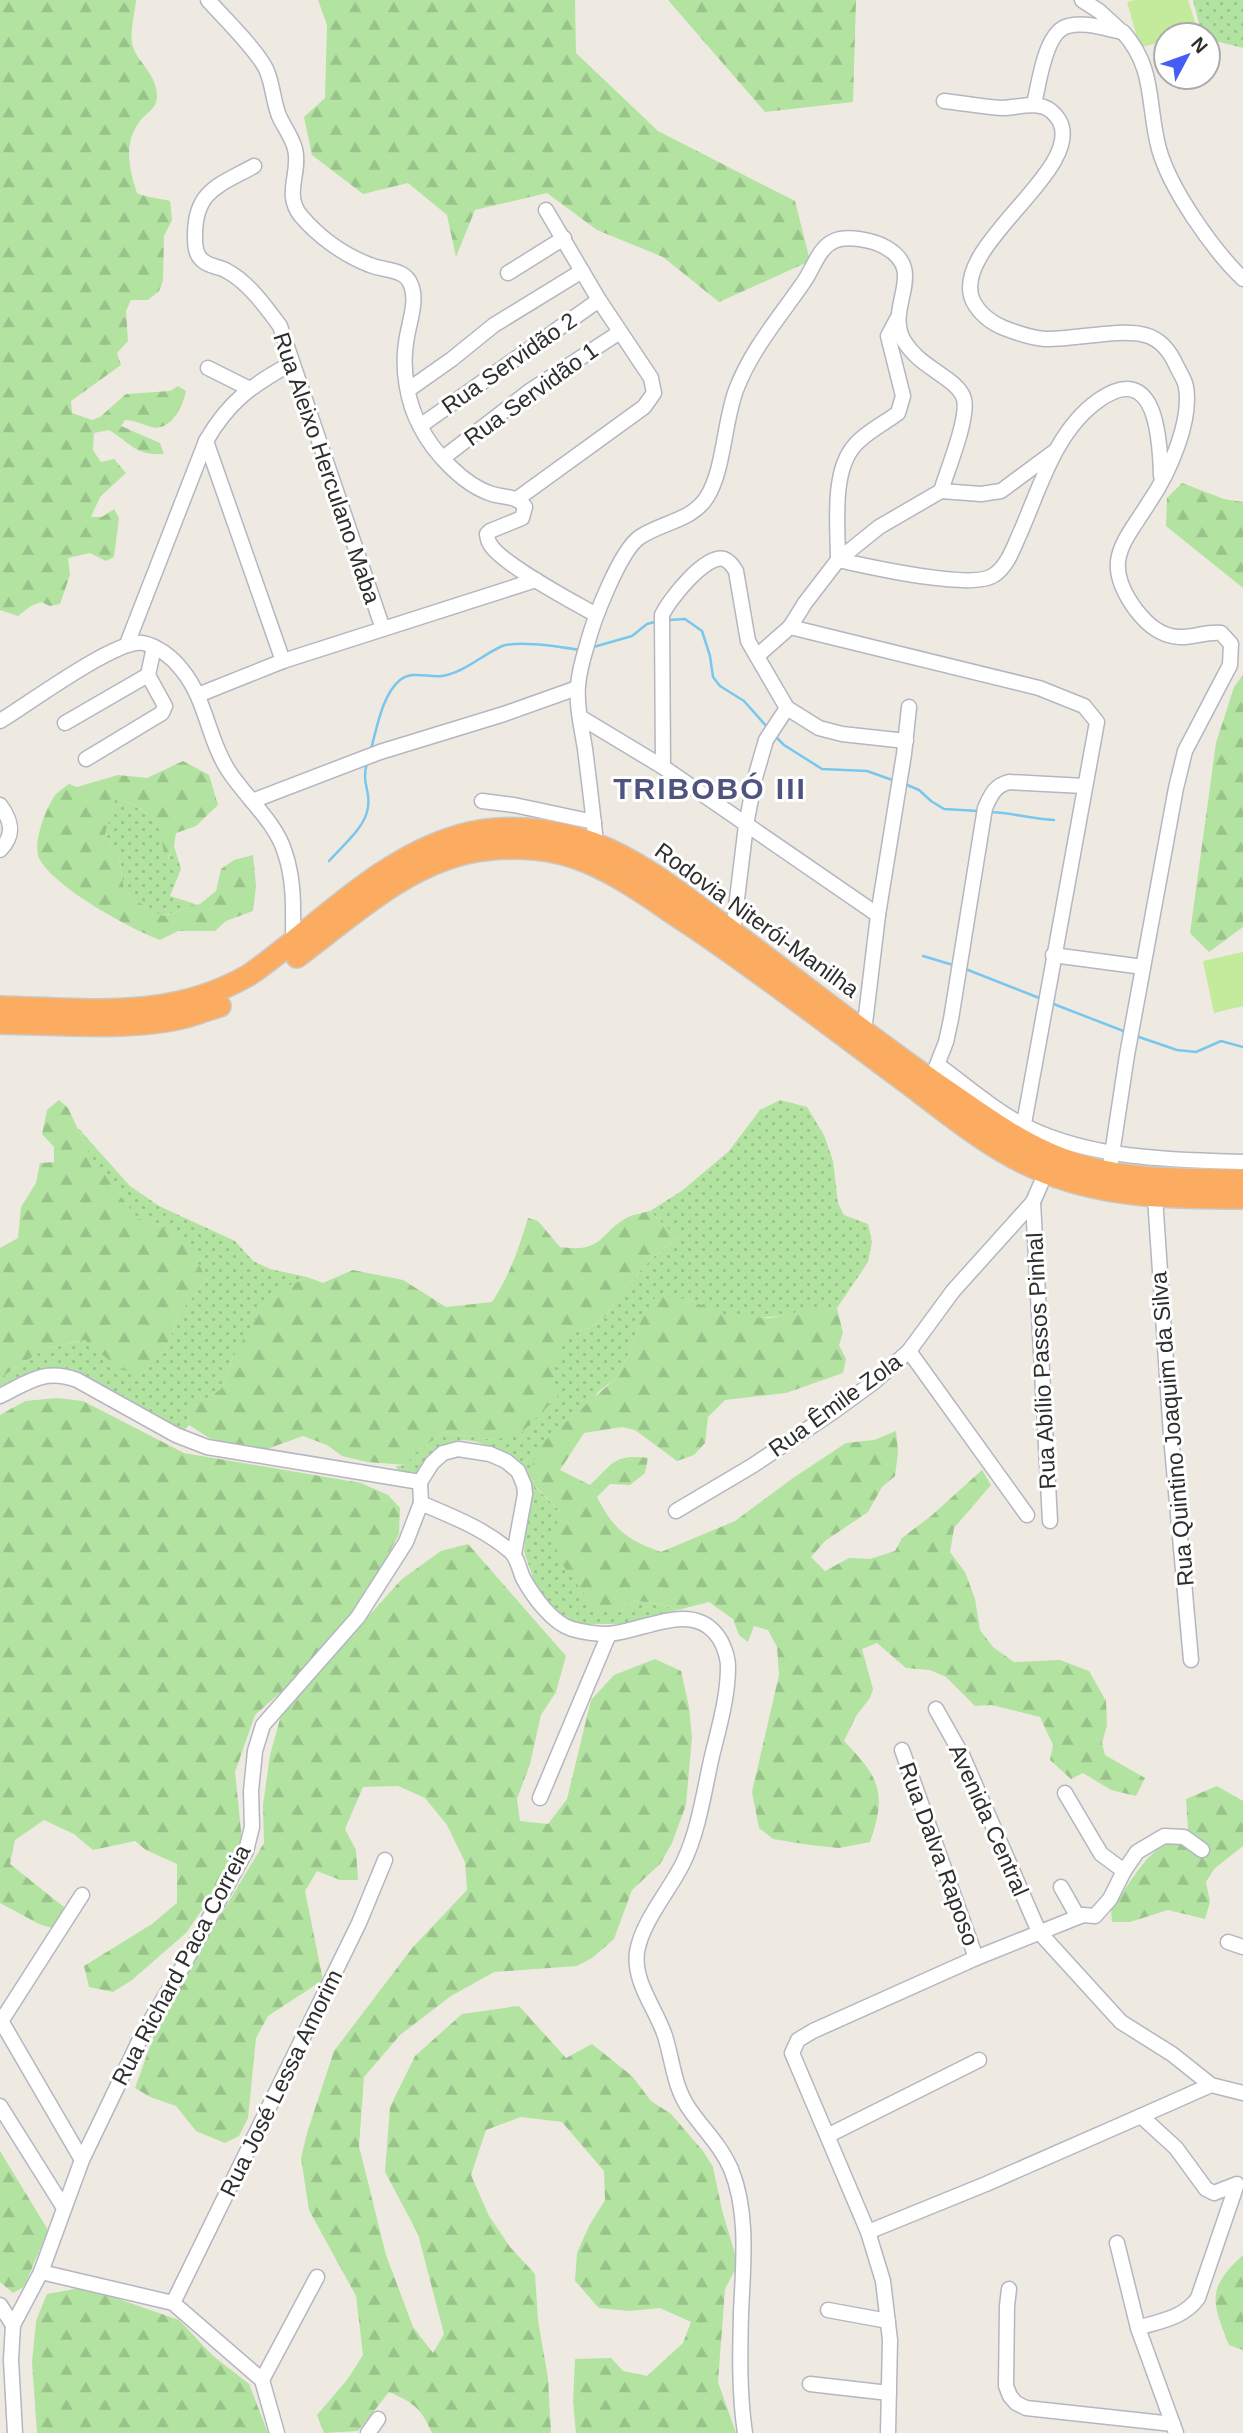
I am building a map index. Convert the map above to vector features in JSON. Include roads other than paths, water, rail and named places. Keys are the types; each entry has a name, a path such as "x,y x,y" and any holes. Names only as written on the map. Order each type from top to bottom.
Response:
{"highway":[{"name":"Rodovia Niterói-Manilha","path":"0,1007 139,1009 169,1006 204,997 228,987 293,943 393,866 423,850 475,832 531,830 565,834 596,844 628,859 680,892 864,1032 935,1073 1062,1159 1111,1163 1185,1180 1240,1174"},
{"name":"Rodovia Niterói-Manilha","path":"0,1023 120,1024 188,1016 220,1005 260,983 417,870 448,858 478,851 514,847 550,851 587,861 616,876 712,940 982,1138 1046,1172 1076,1183 1122,1193 1155,1197 1243,1198"}],"street":[{"path":"208,0 266,68 278,113 295,150 297,161 292,194 302,216 323,237 349,256 373,267 403,274 410,281 413,298 406,343 408,390 420,426 460,476 492,494 517,499 525,507 525,513 518,520 490,531 487,534 489,542 506,559 536,580 596,615"},
{"path":"225,0 226,20"},
{"path":"1082,0 1099,10 1134,45 1145,69 1158,146 1166,170 1209,237 1243,279"},
{"path":"1034,104 1048,48 1058,30 1083,25 1123,32"},
{"path":"944,101 999,108 1034,104 1047,107 1063,128 1063,144 1053,163 982,254 972,272 968,287 973,302 982,314 997,325 1020,334 1043,339 1128,333 1146,335 1162,343 1186,385 1186,410 1174,454 1152,500 1124,539 1118,572 1129,600 1145,622 1159,632 1180,638 1221,633 1231,645 1230,665 1185,751 1176,788 1127,1055 1111,1163"},
{"name":"Rua Aleixo Herculano Maba","path":"254,166 214,188 198,207 195,221 196,251 205,263 233,275 266,307 280,326 383,629"},
{"path":"517,499 650,400 653,393 651,378 599,300 546,210"},
{"path":"508,273 564,238"},
{"path":"596,844 577,688 596,615 635,540 683,518 706,499 715,484 736,389 755,352 777,316 803,284 822,251 837,240 852,239 882,245 898,255 904,265 906,280 897,319 888,337 903,396 898,413 856,443 846,456 840,473 838,560"},
{"path":"408,390 438,370 494,325 582,271"},
{"name":"Rua Servidão 2","path":"420,426 599,300"},
{"path":"897,319 899,332 918,360 949,380 964,398 965,412 941,491"},
{"name":"Rua Servidão 1","path":"443,458 531,390 620,332"},
{"path":"127,644 206,441 220,418 250,389 292,363"},
{"path":"208,368 250,389"},
{"path":"838,560 969,581 982,581 994,575 1004,565 1013,549 1057,449 1083,414 1119,389 1134,390 1150,404 1157,426 1161,481"},
{"path":"206,441 283,661"},
{"path":"757,656 790,627 838,560 879,527 941,491 981,494 1001,491 1057,449"},
{"path":"663,767 661,620 670,602 699,569 716,559 731,563 736,571 745,629 787,708 819,728 842,734 906,741"},
{"path":"198,695 283,661 536,580"},
{"path":"790,627 1039,688 1084,706 1097,722 1022,1133"},
{"path":"0,721 65,679 127,644 142,643 172,658 198,695 218,751 229,771 275,832 285,850 293,895 293,943"},
{"path":"86,759 165,710 164,701 148,675 154,647"},
{"path":"65,723 148,675"},
{"path":"252,801 380,752 503,715 577,688"},
{"path":"864,1032 878,915 909,707"},
{"path":"733,932 746,825 755,778 766,740 787,708"},
{"path":"580,717 663,767 878,915"},
{"path":"935,1073 946,1042 984,812 992,792 1009,782 1084,786"},
{"path":"482,801 594,822"},
{"path":"0,805 10,821 11,832 8,841 0,850"},
{"path":"1053,954 1143,967"},
{"name":"Rua Êmile Zola","path":"676,1511 752,1466 833,1412 874,1382 909,1351 953,1291 1033,1202 1046,1172"},
{"name":"Rua Quintino Joaquim da Silva","path":"1155,1197 1171,1436 1191,1660"},
{"name":"Rua Abílio Passos Pinhal","path":"1033,1202 1050,1521"},
{"name":"Rua Abílio Passos Pinhal","path":"909,1351 1027,1515"},
{"path":"0,1396 34,1379 47,1375 63,1375 77,1380 176,1435 207,1447 420,1482 432,1463 443,1453 458,1449 490,1454 506,1461 518,1471 524,1485 514,1554 523,1577 543,1606 560,1623 570,1629 609,1634 686,1618 702,1621 716,1633 723,1644 728,1664 726,1693 692,1838 684,1860 639,1939 636,1956 644,1994 658,2018 678,2088 690,2110 713,2137 731,2169 739,2196 744,2246 739,2393 745,2433"},
{"name":"Rua Richard Paca Correia","path":"15,2433 13,2325 41,2272 82,2161 143,2033 184,1966 246,1851 252,1828 251,1791 255,1751 263,1725 358,1617 406,1542 421,1503 420,1482"},
{"path":"421,1503 476,1526 514,1554"},
{"path":"540,1798 609,1634"},
{"name":"Avenida Central","path":"936,1709 963,1757 1039,1932 1121,2022 1172,2054 1211,2085"},
{"name":"Rua Dalva Raposo","path":"902,1750 976,1958"},
{"path":"1065,1793 1101,1854 1124,1871"},
{"path":"888,2433 890,2340 883,2281 868,2232 792,2053 798,2040 976,1958 1078,1917 1095,1916 1111,1899 1124,1871 1137,1852 1164,1836 1184,1838 1202,1850"},
{"name":"Rua José Lessa Amorim","path":"173,2303 343,1957 385,1860"},
{"path":"1061,1887 1078,1917"},
{"path":"82,1895 1,2021 82,2161"},
{"path":"1228,1942 1243,1947"},
{"path":"829,2135 979,2060"},
{"path":"868,2232 986,2184 1211,2085 1243,2093"},
{"path":"0,2106 64,2208"},
{"path":"1141,2116 1176,2148 1206,2189 1214,2193 1240,2182"},
{"path":"1138,2328 1180,2315 1190,2309 1198,2298 1240,2182"},
{"path":"1009,2289 1006,2386 1016,2403 1026,2408 1055,2413 1175,2428 1138,2328 1117,2243"},
{"path":"41,2272 173,2303 262,2380 276,2433"},
{"path":"262,2380 317,2277"},
{"path":"0,2305 13,2325"},
{"path":"828,2310 888,2321"},
{"path":"810,2384 889,2393"},
{"path":"368,2433 378,2419"}],"waterway":[{"path":"668,620 685,619 702,631 713,677 720,686 744,701 768,728"},
{"path":"590,648 632,636 647,624 658,621"},
{"path":"371,749 384,703 394,686 405,677 450,674 507,645 539,644 580,650"},
{"path":"775,736 784,745 822,769 867,771 895,781"},
{"path":"329,861 363,822 369,801 365,776 367,763"},
{"path":"905,784 919,790 944,809 978,811"},
{"path":"988,812 1054,820"},
{"path":"923,956 953,965"},
{"path":"963,968 1042,999"},
{"path":"1051,1003 1126,1032"},
{"path":"1136,1036 1177,1050 1196,1052 1221,1041 1243,1047"}],"district":[{"name":"TRIBOBÓ III","path":"710,789"}]}
